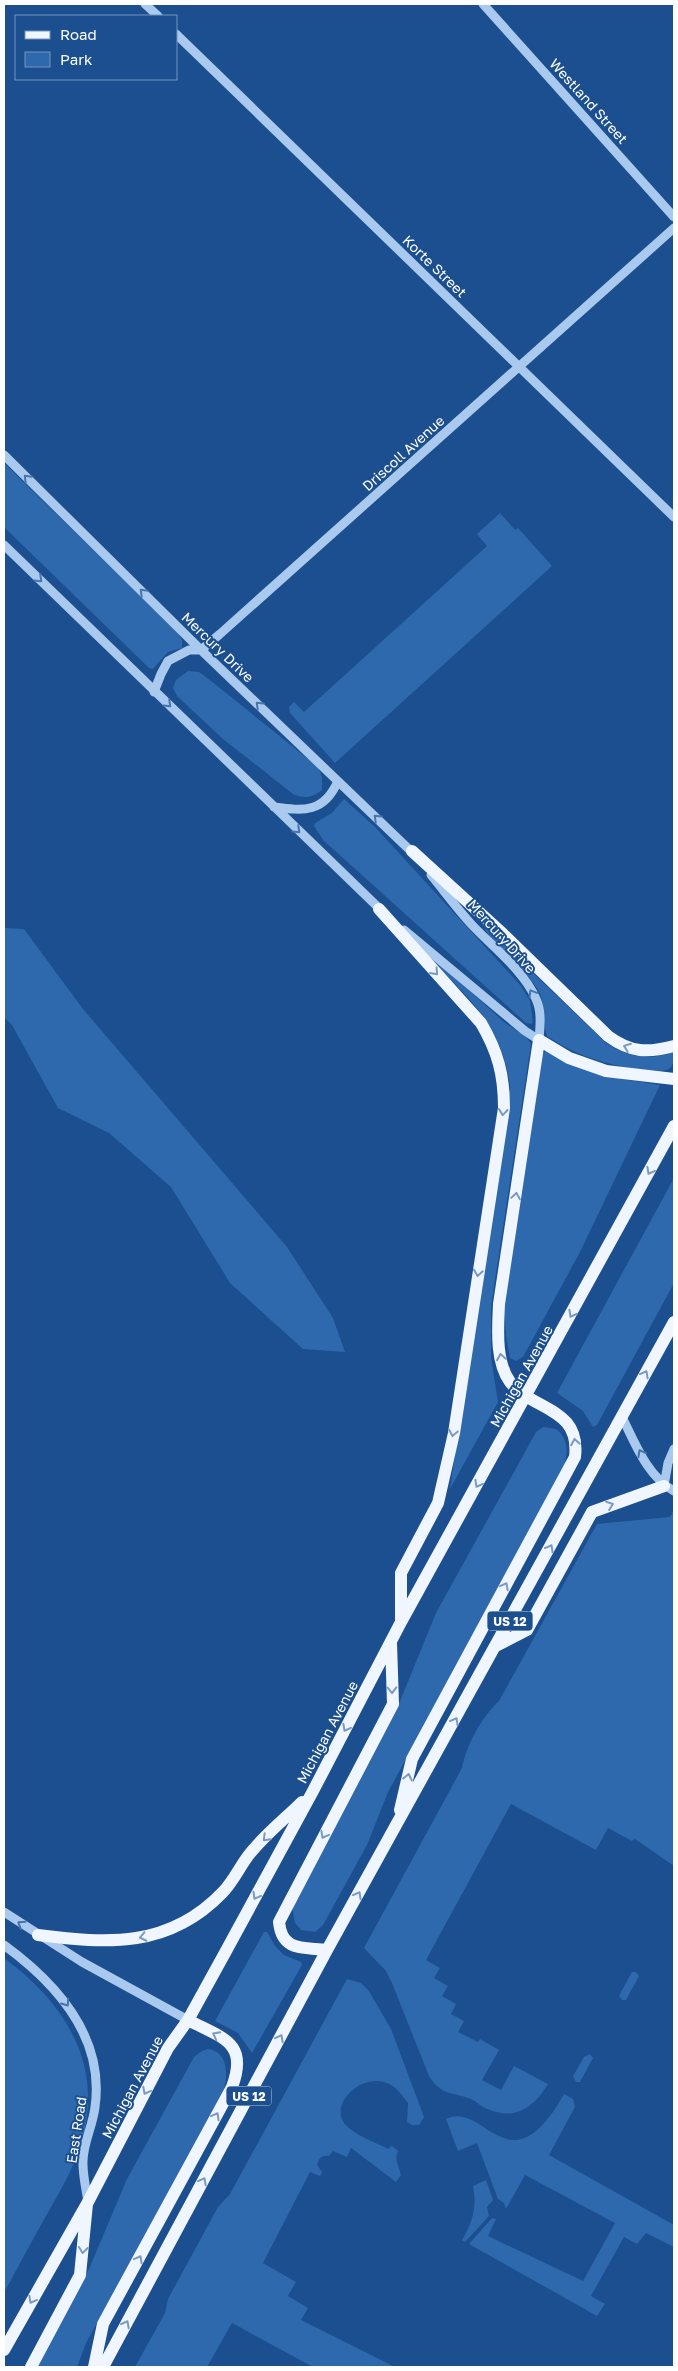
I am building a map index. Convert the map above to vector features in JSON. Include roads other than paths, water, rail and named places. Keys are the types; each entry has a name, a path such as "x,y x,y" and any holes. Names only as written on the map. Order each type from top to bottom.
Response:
{"main road":[{"path":"412,851 503,934 608,1036 619,1044 637,1051 648,1052 674,1046"},
{"path":"379,909 481,1023 491,1040 502,1070 504,1085 504,1108 454,1433 438,1503 401,1573 401,1622"},
{"path":"397,1825 412,1759 575,1458 577,1443 572,1431 554,1412 528,1396 511,1382 503,1368 498,1328 499,1304 539,1040 569,1058 606,1071 674,1079"},
{"name":"Michigan Avenue","path":"4,2350 88,2202 168,2048 188,2020 313,1791 401,1622 528,1396 674,1128"},
{"name":"US 12","path":"103,2367 327,1950 674,1322"},
{"path":"496,1646 527,1630 592,1512 669,1489"},
{"path":"327,1950 297,1947 288,1943 281,1936 279,1922 393,1704 391,1641"},
{"path":"38,1935 112,1942 154,1935 179,1924 208,1906 222,1893 248,1856 313,1791"},
{"path":"94,2367 103,2324 232,2087 237,2074 238,2056 230,2043 188,2020"},
{"path":"31,2367 80,2275 88,2202"}],"street":[{"path":"145,4 157,15"},
{"name":"Westland Street","path":"483,4 674,217"},
{"name":"Korte Street","path":"178,36 674,517"},
{"name":"Driscoll Avenue","path":"154,692 168,661 189,650 201,650 674,228"},
{"name":"Mercury Drive","path":"4,455 201,650 412,851 471,924 507,960 529,988 536,999 539,1010 539,1040"},
{"path":"4,545 379,909 525,1031 539,1040"},
{"path":"273,806 302,811 318,806 333,792 338,780"},
{"path":"622,1417 646,1464 669,1489"},
{"path":"669,1489 668,1463 674,1449"},
{"path":"4,1912 38,1935 188,2020"},
{"name":"East Road","path":"4,1946 33,1967 58,1992 79,2024 90,2053 96,2093 96,2108 82,2162 88,2202"}]}
